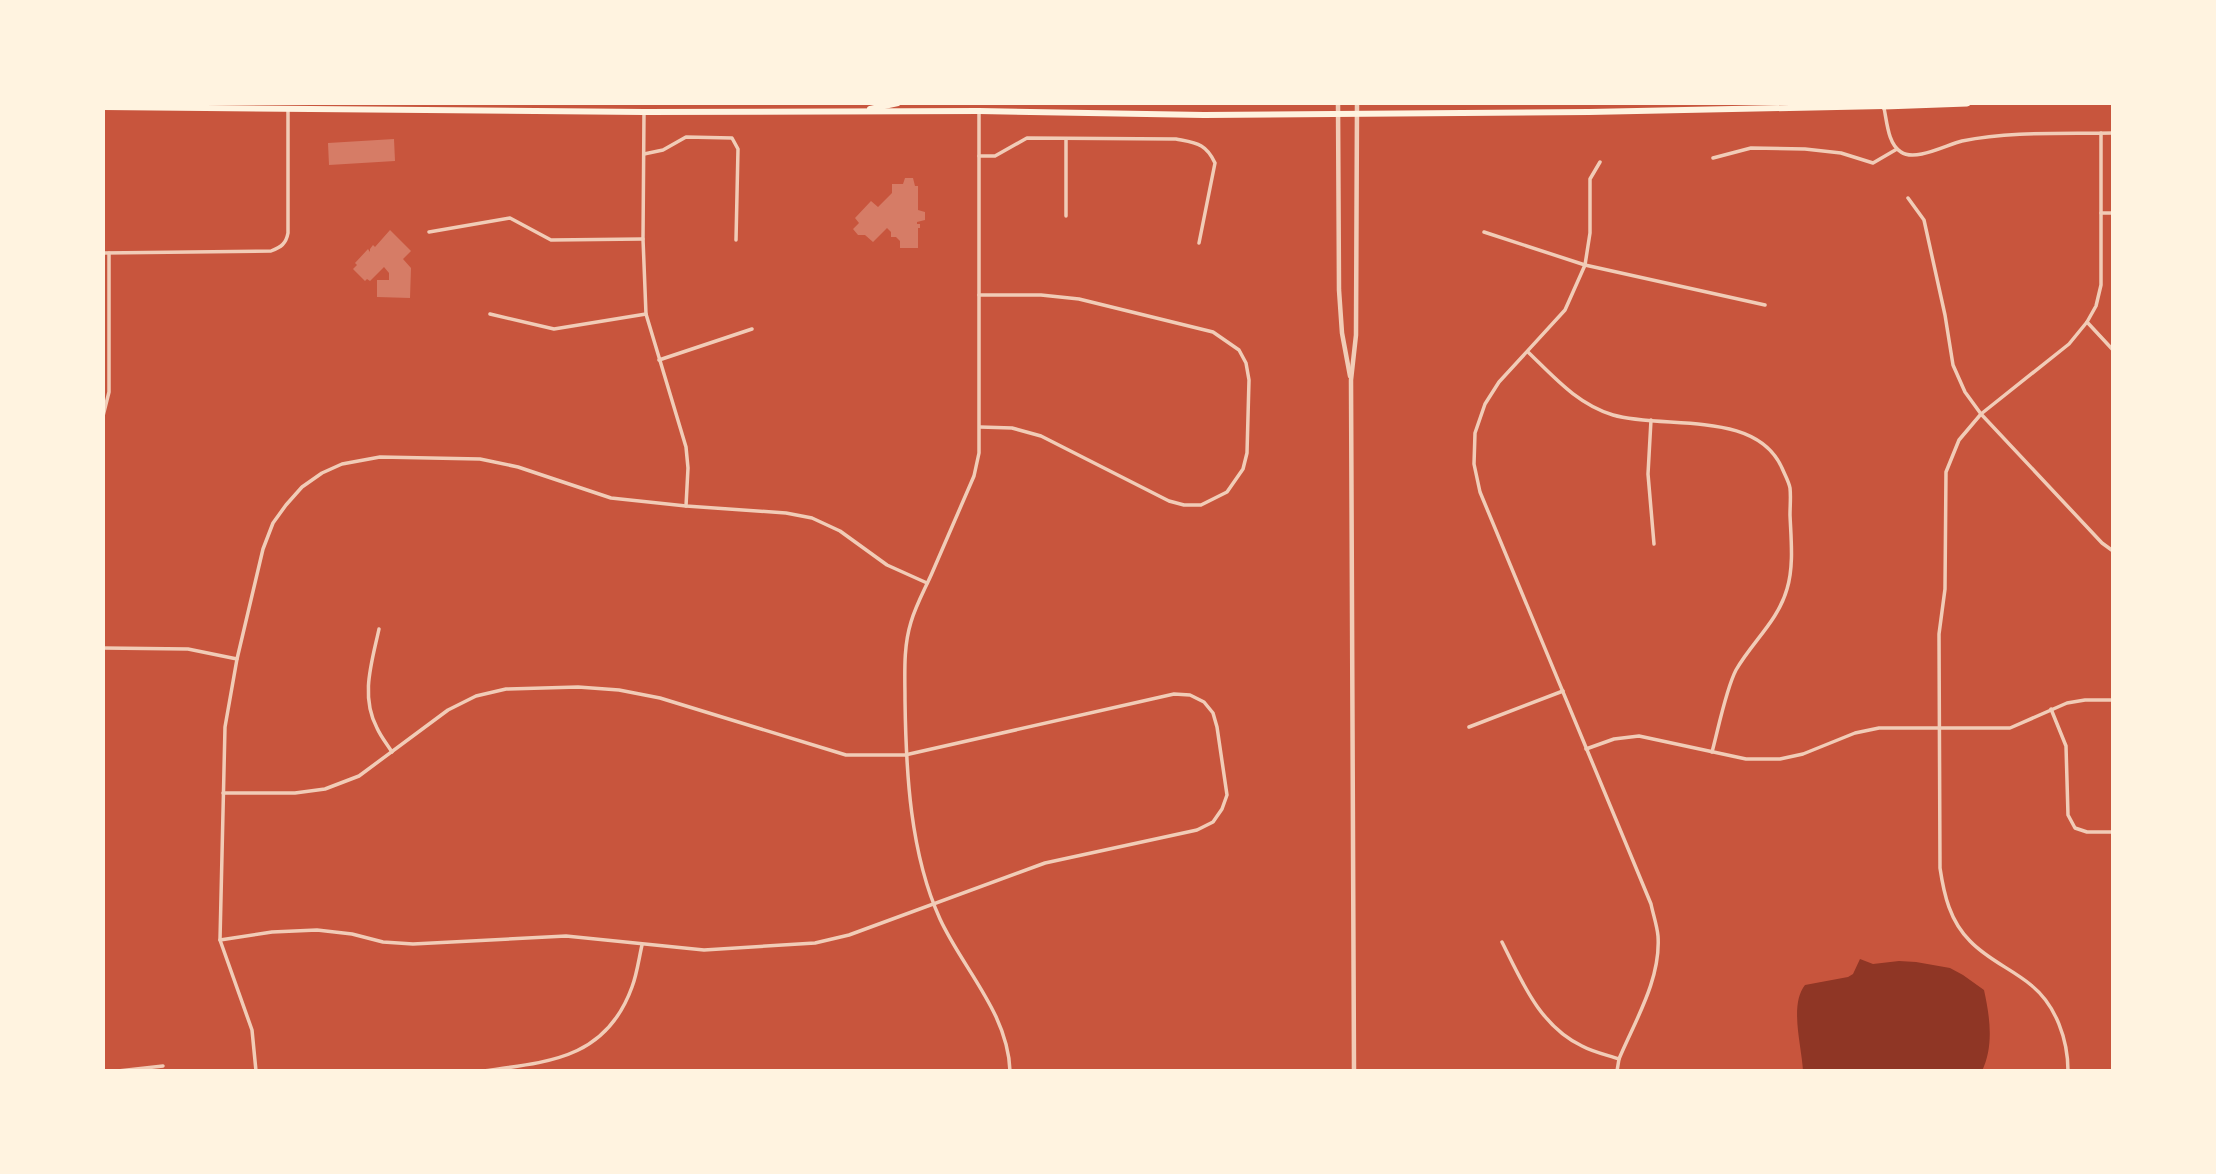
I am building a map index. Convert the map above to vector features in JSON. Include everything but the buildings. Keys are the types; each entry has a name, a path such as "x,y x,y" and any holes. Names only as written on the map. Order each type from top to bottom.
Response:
{"highway":[{"path":"854,111 898,103"},
{"path":"979,111 986,103"},
{"path":"103,107 288,106 644,112 979,111 1204,115 1628,112 1966,103"}],"street":[{"path":"1338,103 1339,290 1342,333 1351,380"},
{"path":"1354,1071 1351,380 1356,335 1357,103"},
{"path":"103,253 271,251 281,247 287,240 288,233 288,106"},
{"path":"1884,106 1893,144 1912,156 1961,142 2006,135 2113,133"},
{"path":"979,111 979,453 974,476 911,622 905,650 905,755 919,856 933,903 948,936 996,1015 1003,1032 1010,1071"},
{"path":"644,112 643,239 646,314 686,447 686,506"},
{"path":"2068,1071 2068,1059 2059,1022 2048,1002 2032,985 1968,940 1954,920 1945,897 1940,868 1939,634 1944,589 1946,472 1959,440 1982,414 2069,344 2087,323 2096,306 2101,285 2101,133"},
{"path":"644,154 663,150 686,137 732,138 738,149 736,240"},
{"path":"979,156 995,156 1027,138 1176,139 1199,144 1210,152 1215,163 1199,243"},
{"path":"1066,140 1066,216"},
{"path":"1713,158 1751,148 1805,149 1842,153 1873,163 1898,149"},
{"path":"1600,162 1590,179 1590,233 1585,265 1566,310 1499,382 1485,404 1475,433 1474,464 1480,492 1651,904 1658,934 1658,955 1653,978 1619,1059 1617,1071"},
{"path":"1908,198 1924,220 1953,365 1965,392 1982,414 2102,543 2113,551"},
{"path":"2101,213 2113,213"},
{"path":"429,232 510,218 551,240 643,239"},
{"path":"1484,232 1585,265 1765,305"},
{"path":"103,416 109,391 109,253"},
{"path":"979,295 1041,295 1079,299 1213,332 1238,349 1246,363 1249,380 1244,469 1227,492 1201,505 1184,505 1169,501 1041,436 1012,429 979,427"},
{"path":"490,314 554,329 646,314"},
{"path":"2087,323 2113,350"},
{"path":"659,360 752,329"},
{"path":"1528,352 1570,392 1589,406 1614,415 1730,429 1750,435 1765,444 1776,456 1790,486 1791,565 1787,590 1775,617 1734,674 1712,752"},
{"path":"1651,420 1648,474 1654,544"},
{"path":"256,1071 252,1030 220,940 225,727 237,659 263,549 273,523 302,487 342,464 380,457 480,459 519,467 611,498 786,513 812,518 840,531 887,565 927,583"},
{"path":"379,629 368,678 368,700 376,727 392,752"},
{"path":"103,648 188,649 237,659"},
{"path":"220,940 272,932 317,930 352,934 383,942 413,944 566,936 704,950 815,943 849,935 1045,863 1197,830 1213,822 1227,795 1213,713 1204,702 1190,695 1174,694 905,755 846,755 660,698 619,690 578,687 506,689 476,696 448,710 359,776 324,789 295,793 223,793"},
{"path":"1469,727 1563,691"},
{"path":"1586,749 1614,739 1639,736 1746,759 1780,759 1803,754 1855,733 1879,728 2010,727 2067,703 2113,700"},
{"path":"2051,709 2066,746 2068,815 2075,828 2087,832 2113,832"},
{"path":"1502,942 1530,998 1549,1023 1581,1046 1619,1059"},
{"path":"483,1071 565,1057 594,1041 619,1015 633,986 642,944"},
{"path":"118,1071 163,1066"}],"shaded area":[{"path":"1860,959 1873,964 1899,961 1950,968 1984,990 1990,1031 1988,1052 1982,1071 1803,1071 1797,1015 1800,993 1805,985 1848,977 1853,974"}]}
